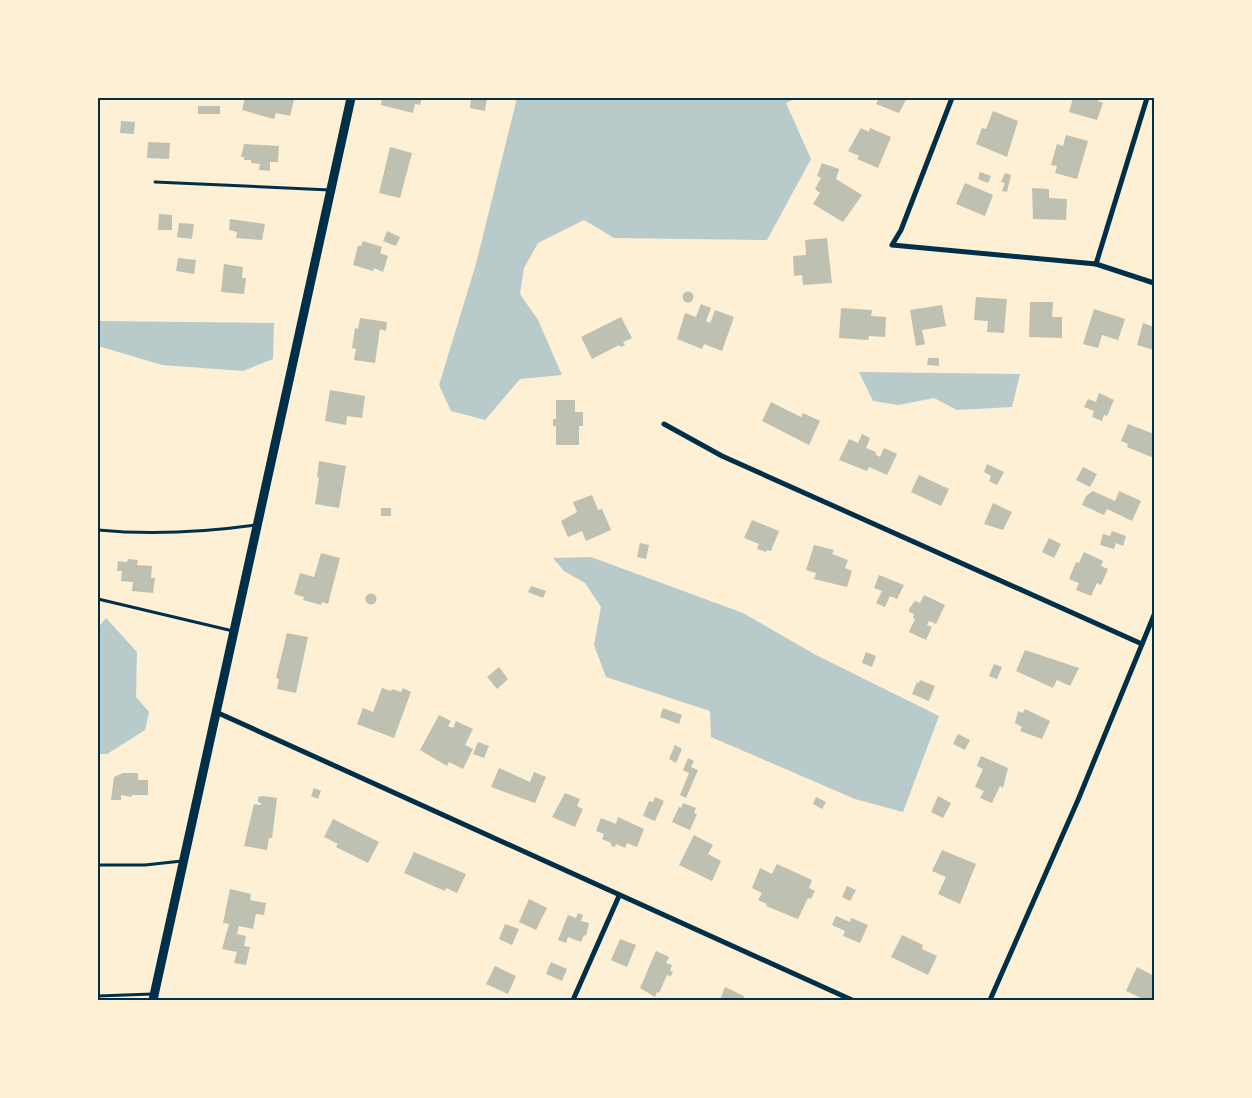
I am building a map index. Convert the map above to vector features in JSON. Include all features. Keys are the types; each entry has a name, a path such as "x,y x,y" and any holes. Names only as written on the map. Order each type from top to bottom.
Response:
{"street":[{"path":"154,997 351,98"},
{"path":"952,98 900,230 892,245 1096,264 1154,283"},
{"path":"1096,264 1147,98"},
{"path":"664,424 722,456 1142,644"},
{"path":"990,1000 1078,800 1154,615"},
{"path":"216,712 852,1000"},
{"path":"573,1000 619,896"}],"lane":[{"path":"155,182 330,190"},
{"path":"98,530 197,530 257,525"},
{"path":"98,599 233,631"},
{"path":"98,865 135,865 184,860"},
{"path":"98,996 154,997"}],"shaded area":[{"path":"517,98 797,98 786,103 811,159 767,240 614,238 584,220 538,243 524,268 520,294 538,320 562,375 520,379 485,420 451,411 439,385 476,264"},
{"path":"98,321 274,323 273,359 243,371 162,365 98,346"},
{"path":"859,372 1020,374 1012,407 957,410 934,398 898,405 873,401"},
{"path":"591,557 743,613 816,655 939,716 903,812 855,799 711,737 710,711 606,677 594,645 601,607 585,583 564,571 553,558"},
{"path":"106,618 137,652 136,697 149,712 145,730 107,754 98,754 98,628"}],"building":[{"path":"245,98 275,100 276,98 285,98 294,100 290,116 276,113 274,119 242,110"},
{"path":"382,98 422,98 420,105 415,104 413,113 381,105"},
{"path":"471,98 487,98 485,111 470,108"},
{"path":"879,98 907,98 899,113 876,104"},
{"path":"1073,98 1099,98 1098,101 1103,103 1097,120 1069,112"},
{"path":"198,106 220,106 220,114 198,114"},
{"path":"993,111 1018,121 1007,157 976,144 982,128 986,129"},
{"path":"121,121 135,122 134,134 120,133"},
{"path":"861,128 869,132 870,128 891,137 878,168 857,159 859,156 848,151"},
{"path":"1066,135 1088,141 1077,179 1055,173 1057,166 1051,165 1057,144 1063,146"},
{"path":"148,142 170,143 169,159 147,158"},
{"path":"244,144 279,146 278,162 270,162 270,171 259,170 260,164 251,163 251,160 244,160 244,157 241,157"},
{"path":"390,147 412,153 400,198 379,193"},
{"path":"822,163 839,169 836,179 862,195 843,222 813,204 820,193 815,189 821,178 817,176"},
{"path":"980,172 991,176 988,183 978,179"},
{"path":"1005,173 1011,175 1007,192 1002,191 1005,183 1001,182"},
{"path":"965,183 993,195 985,216 956,204"},
{"path":"1032,188 1049,189 1049,198 1067,199 1066,220 1033,219"},
{"path":"159,214 172,215 172,230 158,230"},
{"path":"230,219 265,224 262,240 236,238 237,232 229,230"},
{"path":"179,223 194,224 192,239 177,237"},
{"path":"387,231 400,237 396,246 383,241"},
{"path":"827,238 832,283 803,285 802,275 794,276 793,256 806,255 805,240"},
{"path":"363,241 382,247 380,253 388,256 383,272 374,268 373,271 353,265 358,246 361,246"},
{"path":"178,258 196,260 194,274 176,271"},
{"path":"224,264 243,267 242,278 246,278 244,294 221,292"},
{"path":"688,291 694,297 688,303 682,297"},
{"path":"976,297 1007,299 1004,333 987,332 988,321 974,320"},
{"path":"1030,302 1053,302 1052,317 1062,317 1062,338 1029,337"},
{"path":"701,304 711,308 706,321 710,323 715,310 734,317 722,351 704,344 702,349 677,339 685,313 696,317"},
{"path":"942,305 946,326 922,330 925,344 916,346 910,310"},
{"path":"841,308 872,310 871,316 886,317 885,337 869,336 868,340 839,338"},
{"path":"1094,309 1125,319 1118,340 1102,335 1098,348 1083,344"},
{"path":"621,317 632,338 623,342 625,345 621,347 619,345 592,359 581,337"},
{"path":"360,318 387,322 386,331 380,329 375,363 354,360 356,349 352,348 355,328 358,329"},
{"path":"1143,323 1154,327 1154,350 1137,345"},
{"path":"928,358 939,358 939,366 927,365"},
{"path":"330,390 365,396 362,418 347,416 346,425 325,421"},
{"path":"1099,393 1114,400 1107,416 1104,415 1102,421 1092,417 1094,411 1084,407 1088,399 1096,402"},
{"path":"556,400 575,400 575,412 583,412 583,426 579,426 579,445 556,445 556,426 553,426 553,419 556,419"},
{"path":"771,402 801,417 803,413 820,421 809,445 762,421"},
{"path":"1128,424 1154,434 1154,458 1127,447 1128,444 1121,441"},
{"path":"862,434 870,438 866,448 876,452 875,454 880,457 884,448 897,454 887,475 869,467 867,471 839,460 849,439 858,443"},
{"path":"319,461 346,466 339,508 315,504 319,478 317,477"},
{"path":"987,464 1004,472 997,485 989,481 991,476 984,472"},
{"path":"1083,467 1097,474 1090,487 1076,480"},
{"path":"919,475 949,489 941,506 911,492"},
{"path":"1093,491 1115,501 1119,491 1141,501 1132,521 1107,509 1104,515 1082,505 1086,496"},
{"path":"592,495 598,510 602,509 611,530 586,541 582,531 568,537 561,521 577,512 573,502"},
{"path":"993,503 1012,512 1003,530 984,524"},
{"path":"381,508 391,508 391,516 381,516"},
{"path":"752,520 779,531 771,551 767,550 766,552 757,549 759,544 744,538"},
{"path":"1112,531 1126,536 1123,546 1116,543 1114,549 1100,545 1103,534 1110,536"},
{"path":"1049,538 1061,544 1054,558 1042,552"},
{"path":"640,543 649,545 646,559 637,557"},
{"path":"814,545 834,550 832,554 848,560 845,568 852,571 847,587 814,579 816,573 806,570"},
{"path":"1084,552 1103,561 1101,566 1108,569 1101,585 1097,583 1091,596 1076,590 1079,583 1069,579 1076,562 1079,563"},
{"path":"321,553 340,558 328,604 322,602 321,605 303,600 304,597 294,594 300,573 314,577"},
{"path":"128,559 138,560 137,565 152,566 151,578 155,578 153,593 132,591 133,582 121,581 122,571 117,571 118,561 127,562"},
{"path":"879,575 904,585 897,599 890,596 885,607 876,603 882,591 874,588"},
{"path":"531,586 546,591 543,598 528,592"},
{"path":"369,594 373,594 376,599 375,603 369,604 366,601 366,597"},
{"path":"924,595 945,605 936,624 929,621 927,625 932,627 926,640 909,632 915,619 913,618 914,614 909,612 909,609 915,601 920,603"},
{"path":"287,633 308,637 296,693 277,689 279,679 276,678"},
{"path":"1025,650 1079,668 1070,686 1057,680 1053,688 1016,671"},
{"path":"866,652 876,656 872,667 862,663"},
{"path":"994,664 1002,667 997,679 989,676"},
{"path":"499,667 508,679 497,689 487,677"},
{"path":"920,680 935,686 929,701 912,694 917,682 919,683"},
{"path":"382,688 401,692 403,688 411,692 394,738 357,724 363,708 373,712"},
{"path":"663,708 682,715 679,724 660,717"},
{"path":"1025,709 1050,721 1042,739 1020,731 1022,727 1015,723 1018,711 1023,713"},
{"path":"439,715 451,721 448,726 453,728 456,721 473,729 465,745 473,749 463,769 449,762 447,766 420,750"},
{"path":"958,734 970,740 965,750 953,744"},
{"path":"478,742 489,746 484,758 473,754"},
{"path":"675,745 682,749 676,763 669,759"},
{"path":"981,756 1008,768 1003,788 1000,786 992,803 980,798 984,791 975,787 983,769 977,766"},
{"path":"688,758 694,761 691,767 698,770 686,798 680,795 689,773 683,770"},
{"path":"499,768 530,782 534,772 546,777 535,803 491,787"},
{"path":"123,773 138,773 138,780 148,780 148,795 132,795 132,797 121,795 121,800 111,800 114,777"},
{"path":"314,788 321,791 318,799 311,796"},
{"path":"565,793 580,799 577,806 583,809 575,827 552,817"},
{"path":"938,796 951,803 943,818 931,812"},
{"path":"258,797 277,798 272,838 269,838 267,850 244,846 254,804 261,805 258,802"},
{"path":"655,797 664,801 655,821 643,816 649,801 653,802"},
{"path":"816,797 826,802 822,809 813,804"},
{"path":"683,803 696,808 694,813 697,814 690,830 672,822"},
{"path":"618,817 644,829 637,847 627,843 625,848 616,844 615,847 611,846 611,843 602,839 604,834 596,831 601,818 616,824"},
{"path":"333,819 379,842 368,863 336,847 338,844 324,837"},
{"path":"694,835 713,845 708,854 721,861 712,881 679,865"},
{"path":"942,850 976,864 960,904 938,894 946,877 932,871"},
{"path":"414,852 466,874 457,893 446,888 445,891 404,873"},
{"path":"777,864 812,880 809,888 815,891 811,899 808,898 798,919 766,906 767,904 758,900 762,893 752,888 760,868 772,874"},
{"path":"847,886 856,890 850,901 842,897"},
{"path":"230,889 251,894 250,900 266,903 264,915 256,914 253,929 239,926 237,934 246,936 244,946 250,947 246,965 234,963 237,952 222,949 229,924 223,923"},
{"path":"529,899 547,908 536,930 519,922"},
{"path":"578,913 583,915 581,921 589,923 586,936 584,935 581,942 568,937 566,943 558,940 568,915 576,918"},
{"path":"836,916 850,922 851,918 868,925 860,943 843,936 845,931 832,925"},
{"path":"505,924 519,929 512,945 499,939"},
{"path":"902,935 923,945 922,949 937,956 928,975 891,957"},
{"path":"620,939 636,945 627,967 611,960"},
{"path":"656,951 669,957 666,963 672,965 670,971 673,972 671,976 667,975 659,993 657,992 655,997 640,988"},
{"path":"551,962 567,969 562,981 546,974"},
{"path":"495,966 516,976 508,994 486,984"},
{"path":"1137,967 1154,976 1154,1000 1145,1000 1126,991"},
{"path":"725,987 744,996 743,1000 720,1000"}]}
